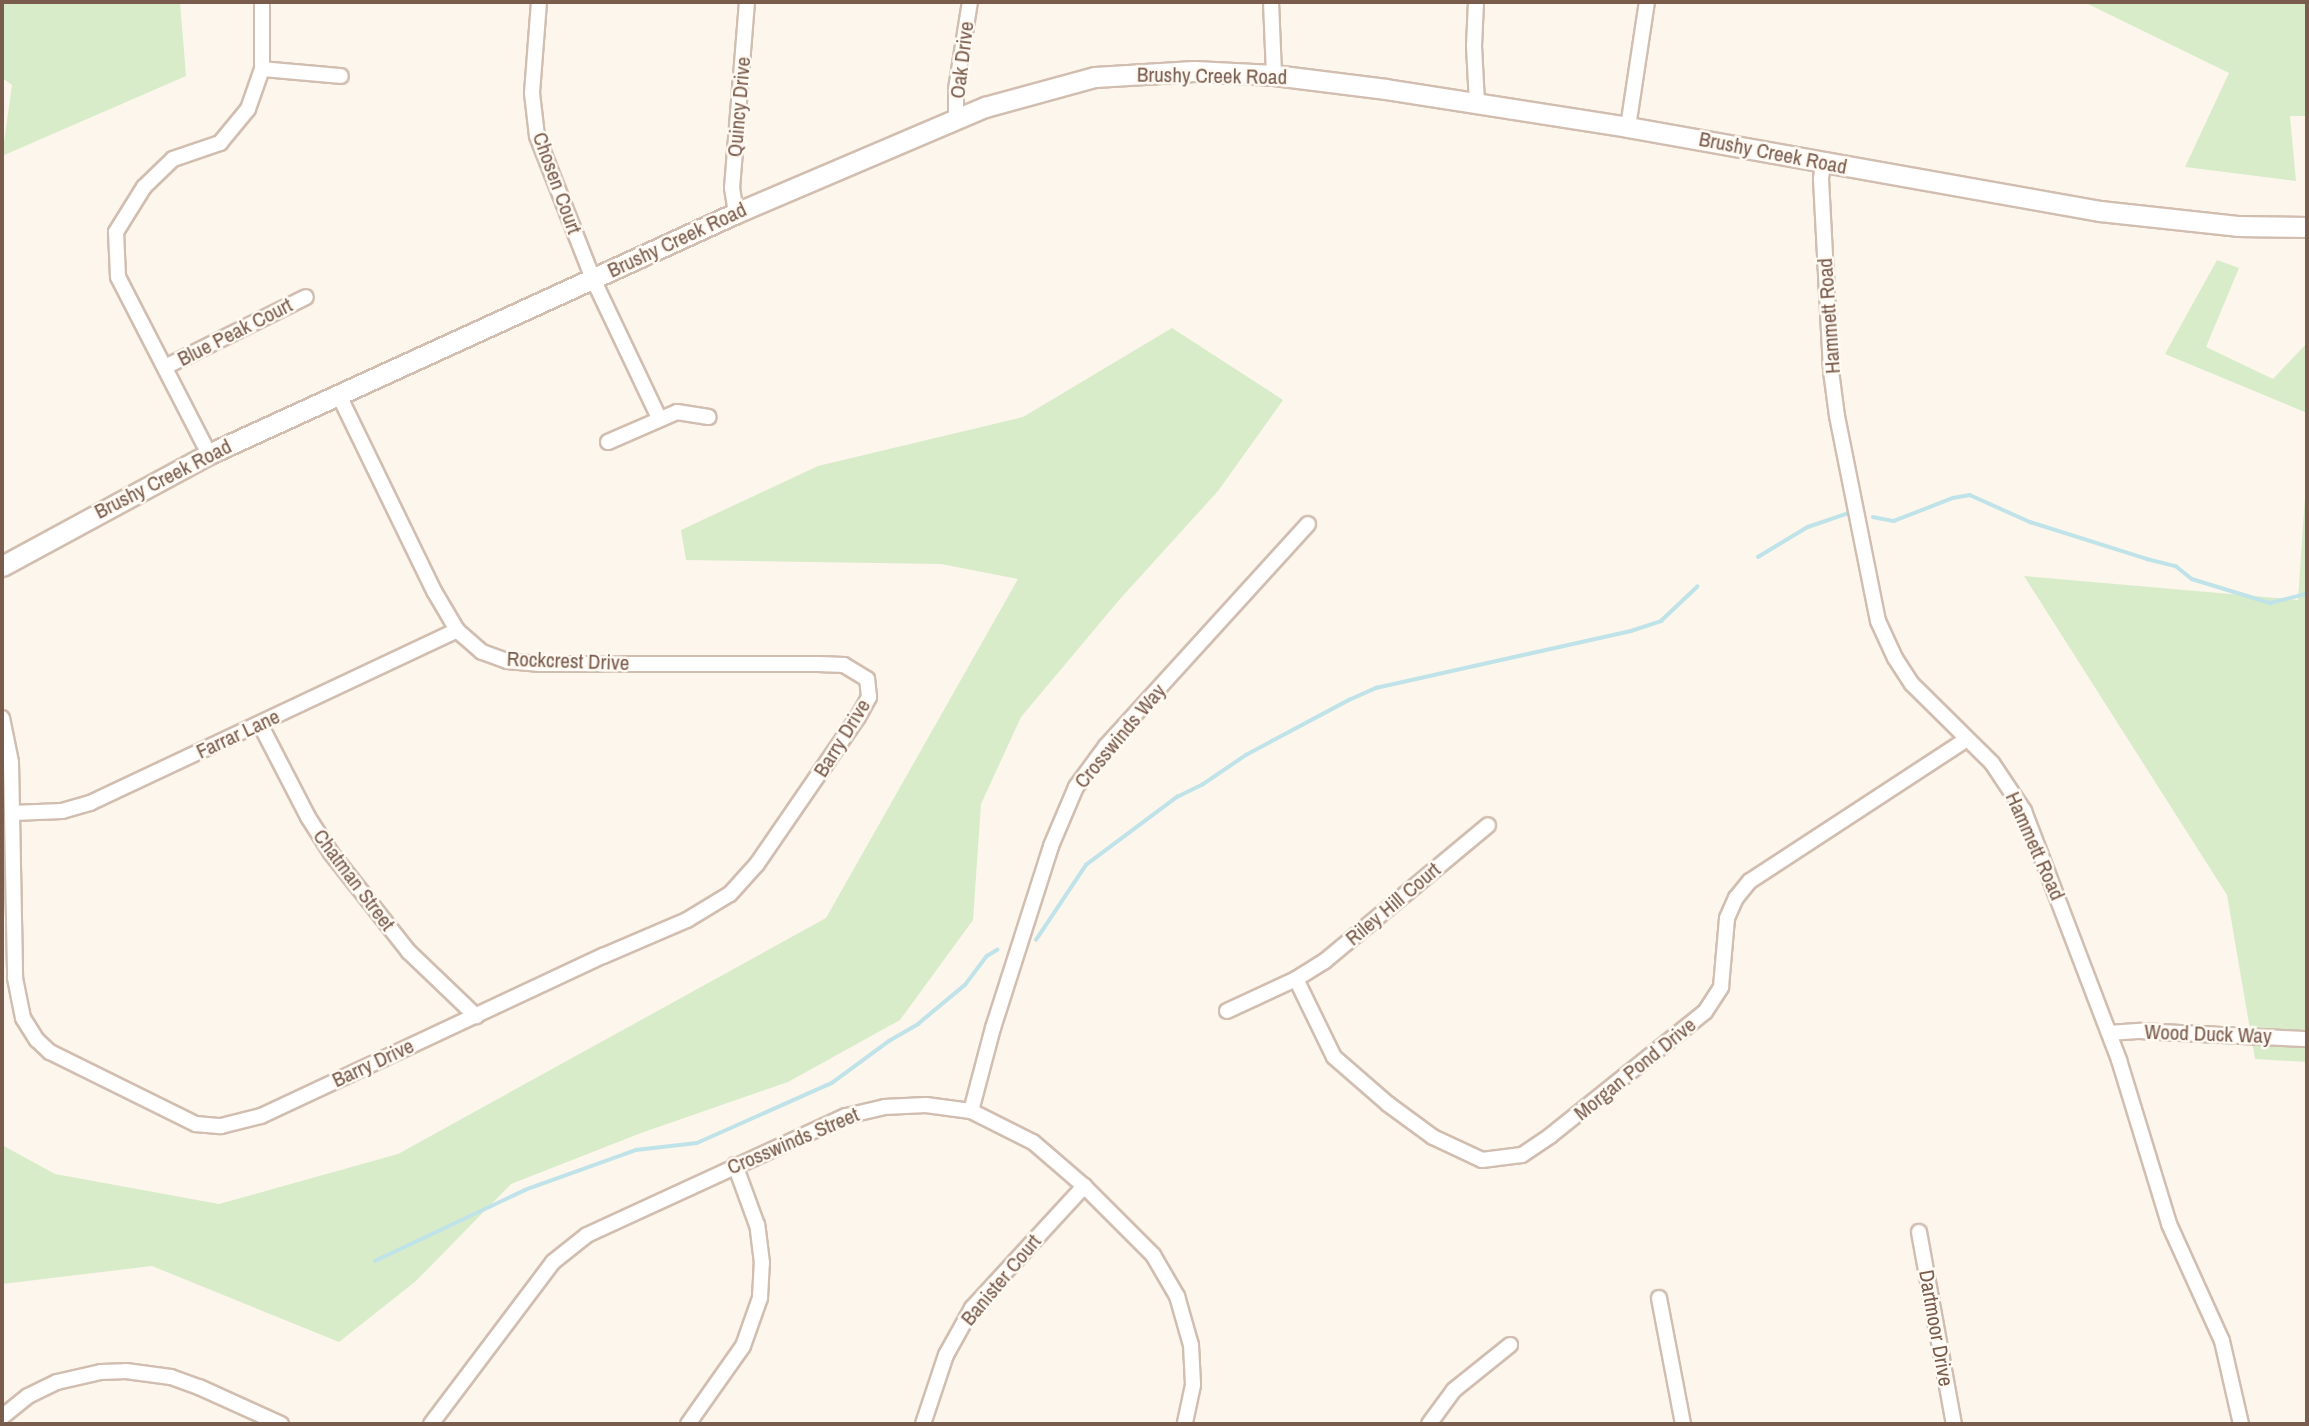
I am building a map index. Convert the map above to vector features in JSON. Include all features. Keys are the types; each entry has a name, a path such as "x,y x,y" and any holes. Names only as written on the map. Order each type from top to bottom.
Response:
{"main road":[{"name":"Brushy Creek Road","path":"2,566 209,454 736,213 956,119 1034,91 1094,77 1194,71 1274,75 1628,127 2100,211 2237,226 2307,227"}],"street":[{"path":"209,454 118,277 116,232 144,187 173,159 220,143 248,109 262,69 262,2"},
{"name":"Chosen Court","path":"539,2 532,93 537,136 593,279 659,418"},
{"name":"Quincy Drive","path":"736,213 732,188 747,2"},
{"name":"Oak Drive","path":"956,119 956,89 970,2"},
{"path":"1271,2 1274,75"},
{"path":"1476,2 1474,46 1477,103"},
{"path":"1628,127 1647,2"},
{"path":"262,69 341,76"},
{"name":"Hammett Road","path":"1824,164 1821,179 1831,371 1837,416 1876,613 1883,634 1904,673 1931,705 1992,763 2024,811 2109,1033 2169,1224 2222,1340 2241,1424"},
{"name":"Blue Peak Court","path":"165,367 306,297"},
{"name":"Rockcrest Drive","path":"338,393 457,630 482,652 518,663 827,664"},
{"path":"608,442 659,418 682,411 709,417"},
{"name":"Crosswinds Way","path":"971,1111 1047,859 1076,788 1106,746 1308,524"},
{"name":"Farrar Lane","path":"13,813 62,811 90,803 457,630"},
{"name":"Barry Drive","path":"2,718 10,748 15,978 21,1011 32,1033 50,1052 187,1122 221,1126 261,1116 716,905 745,879 859,717 869,697 867,679 854,669 827,664"},
{"name":"Chatman Street","path":"260,724 308,817 331,853 409,952 476,1016"},
{"name":"Morgan Pond Drive","path":"1296,979 1334,1057 1388,1104 1433,1137 1482,1160 1522,1155 1550,1136 1705,1012 1721,987 1727,918 1750,881 1967,739"},
{"name":"Riley Hill Court","path":"1227,1011 1296,979 1325,961 1488,825"},
{"name":"Wood Duck Way","path":"2109,1033 2141,1031 2307,1039"},
{"name":"Crosswinds Street","path":"431,1424 457,1394 534,1287 570,1247 620,1219 863,1110 926,1105 971,1111 1033,1142 1084,1186 1153,1255 1177,1296 1188,1332 1193,1370 1185,1424"},
{"path":"688,1424 743,1346 760,1298 762,1264 757,1224 735,1166"},
{"name":"Banister Court","path":"923,1424 946,1354 972,1308 1084,1186"},
{"name":"Dartmoor Drive","path":"1919,1232 1954,1424"},
{"path":"1659,1298 1684,1424"},
{"path":"1429,1424 1454,1390 1510,1345"},
{"path":"2,1417 28,1396 57,1382 101,1372 126,1371 180,1381 281,1424"}],"green space":[{"path":"2,2 180,2 186,76 2,156 12,85 2,78"},
{"path":"2307,2 2307,116 2290,116 2296,181 2185,167 2229,73 2088,4"},
{"path":"2217,260 2239,268 2206,347 2273,379 2307,343 2307,413 2165,354"},
{"path":"1172,328 1283,400 1218,491 1120,599 1021,717 981,804 973,920 900,1020 788,1082 641,1133 511,1184 416,1281 339,1342 152,1266 2,1284 2,1145 55,1174 219,1204 398,1154 826,918 1018,579 941,564 686,560 681,530 818,466 1023,417"},
{"path":"2307,467 2307,1062 2255,1059 2227,895 2024,576 2298,600"}],"waterway":[{"path":"1873,517 1894,521 1953,498 1970,495 2030,522 2176,566 2192,579 2270,603 2307,594"},
{"path":"1758,557 1808,527 1846,514"},
{"path":"1036,940 1086,865 1177,797 1202,785 1246,755 1376,688 1631,631 1661,621 1697,587"},
{"path":"375,1261 525,1190 636,1150 697,1143 832,1083 889,1041 918,1024 965,985 987,956 997,950"}]}
